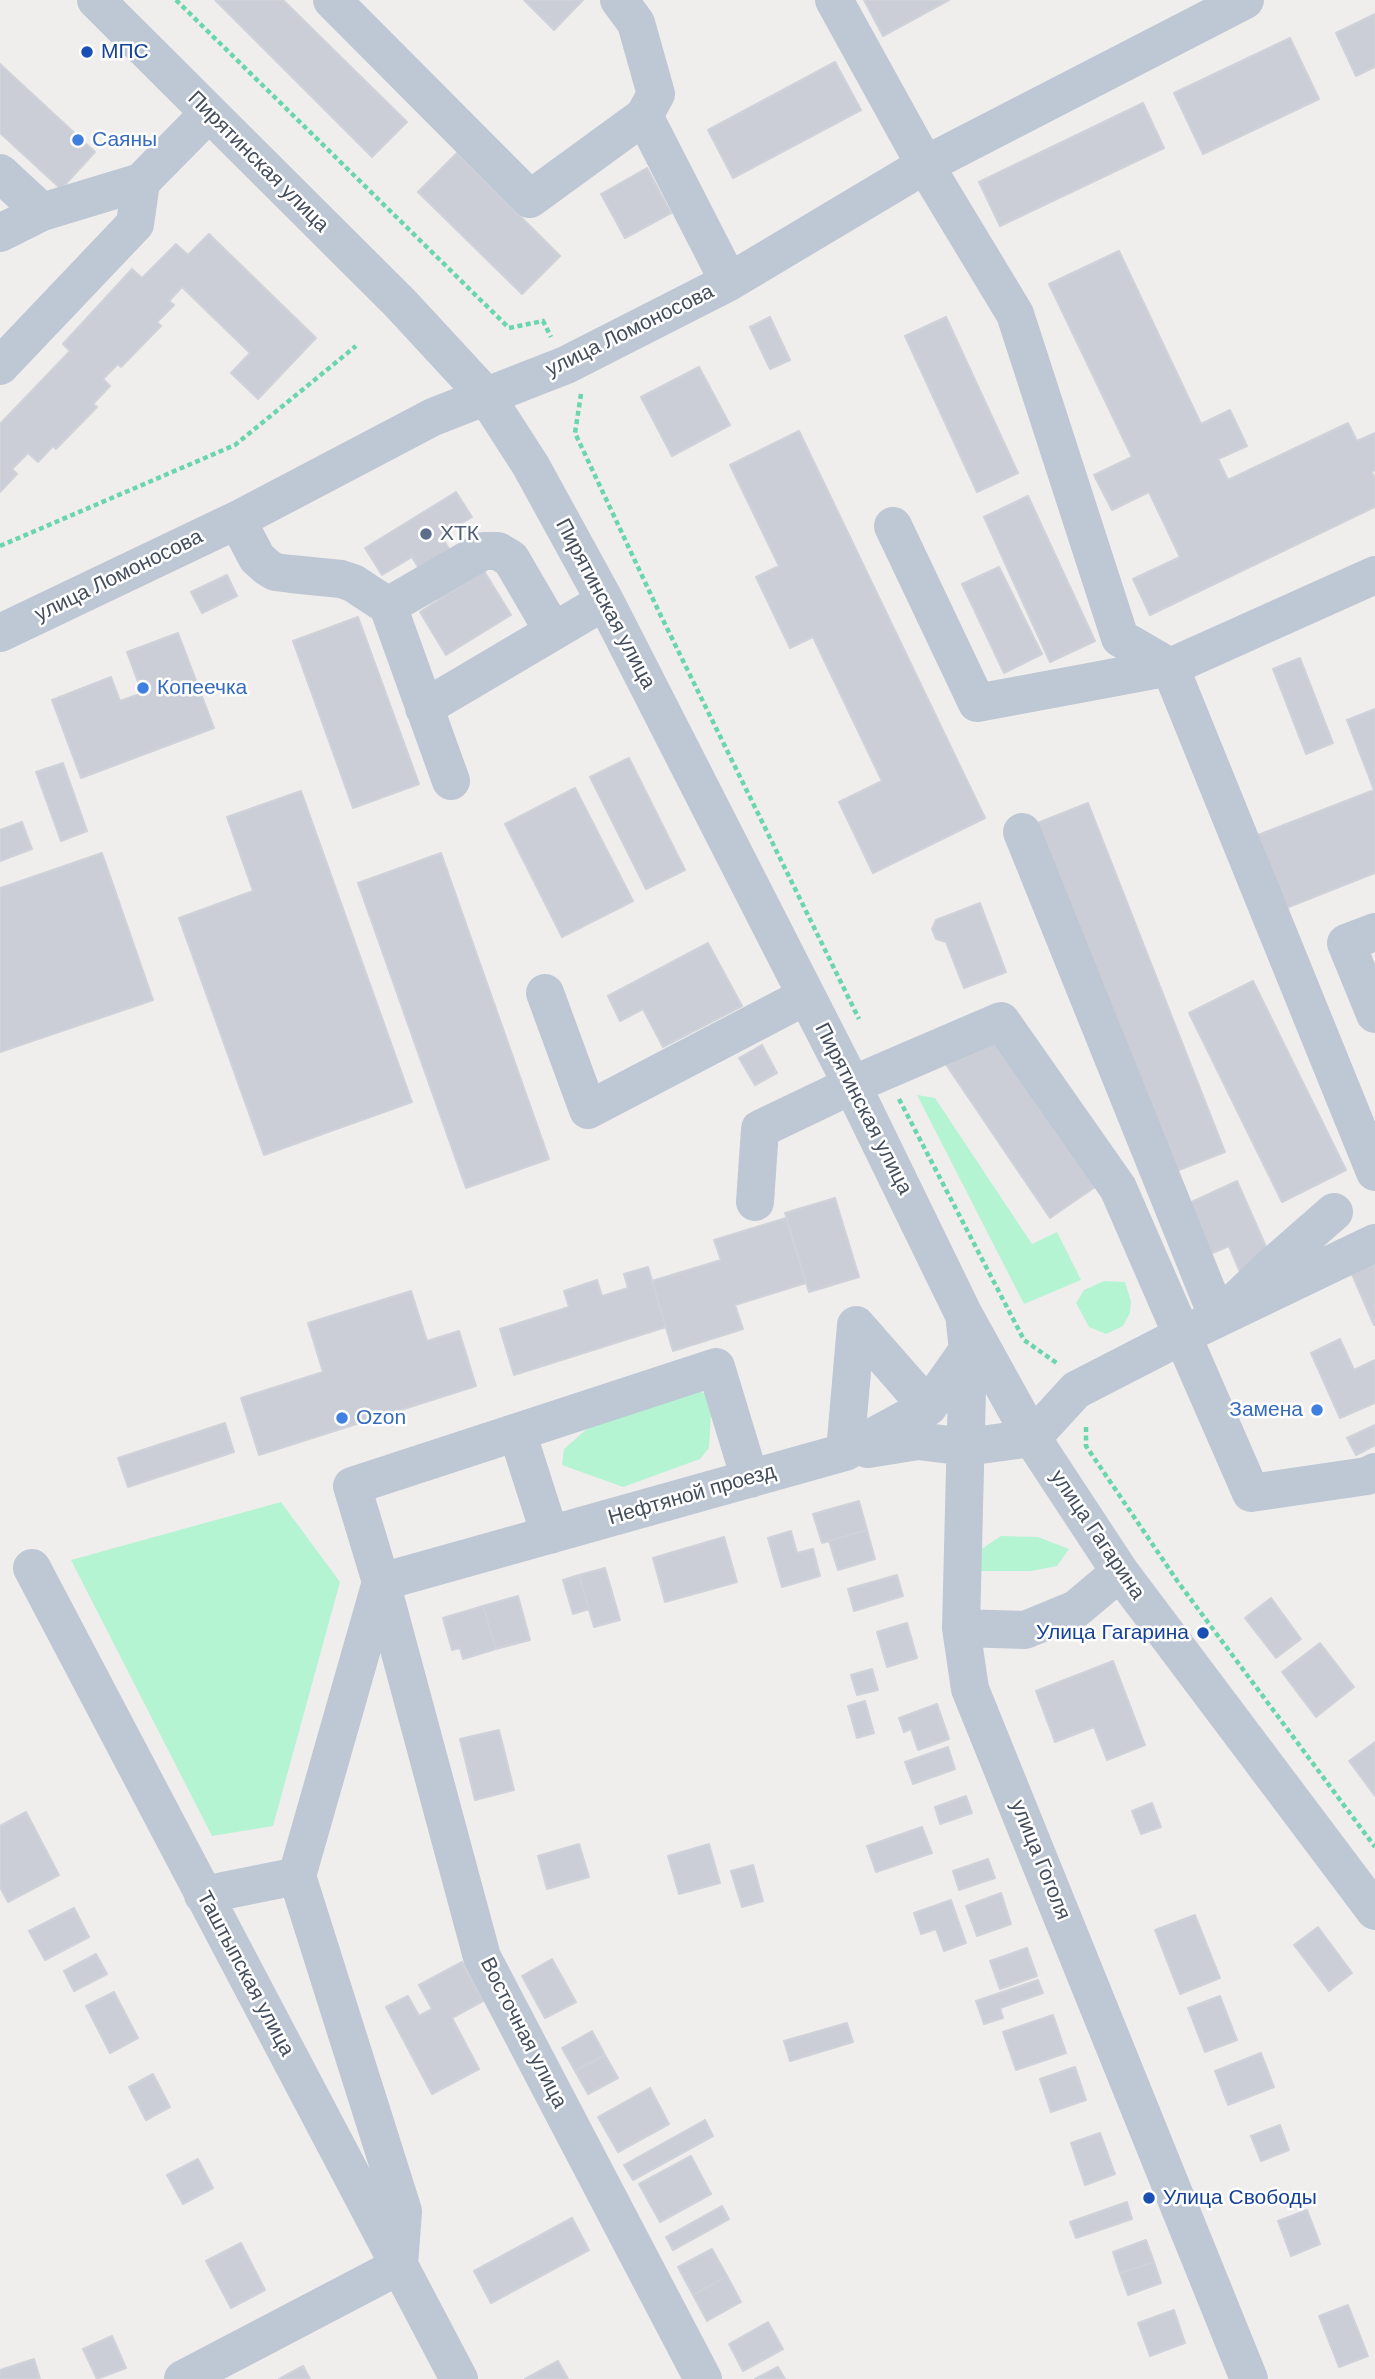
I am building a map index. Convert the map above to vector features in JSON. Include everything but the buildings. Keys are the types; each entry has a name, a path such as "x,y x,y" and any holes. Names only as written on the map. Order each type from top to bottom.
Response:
{"street":[{"name":"Пирятинская улица","path":"96,0 400,303 486,396 531,466 605,601 806,996 868,1078 966,1332"},
{"path":"332,0 530,199 644,116 656,94 636,23 619,0"},
{"path":"834,0 925,165 1015,314 1120,638 1170,667 1375,1172"},
{"name":"улица Ломоносова","path":"0,633 237,520 433,416 566,365 729,282 925,165 1245,0"},
{"path":"0,233 42,212 141,182 209,113"},
{"path":"644,116 729,282"},
{"path":"0,173 42,212"},
{"path":"0,366 135,224 141,182"},
{"path":"237,520 257,558 275,572 341,579 388,606 451,781"},
{"path":"893,526 977,703 1170,667 1375,575"},
{"path":"388,606 483,551 498,551 511,559 553,631"},
{"path":"424,708 605,601"},
{"path":"1022,832 1219,1318"},
{"path":"1375,932 1346,943 1375,1014"},
{"path":"545,993 587,1110 806,996"},
{"path":"755,1202 760,1129 868,1078 1001,1021 1118,1188 1251,1493 1367,1476 1375,1472"},
{"path":"1219,1318 1270,1268 1335,1212"},
{"path":"928,1407 856,1325 845,1452 918,1441 966,1447 1032,1438 1076,1390 1181,1336 1375,1243"},
{"name":"Нефтяной проезд","path":"381,1582 845,1452 928,1407 966,1332"},
{"name":"улица Гагарина","path":"966,1332 1121,1572 1375,1911"},
{"name":"улица Гоголя","path":"966,1332 961,1628 971,1689 1249,2379"},
{"path":"550,1535 517,1432 716,1367 750,1479"},
{"name":"Восточная улица","path":"517,1432 352,1486 381,1582 482,1957 703,2379"},
{"name":"Таштыпская улица","path":"32,1569 459,2379"},
{"path":"961,1628 1025,1630 1076,1609 1121,1572"},
{"path":"183,2379 399,2266 403,2211 297,1876 381,1582"},
{"path":"204,1895 297,1876"}],"path":[{"path":"176,0 509,328 542,321 582,396 575,433 660,614 861,1023"},
{"path":"0,546 235,445 355,346"},
{"path":"868,1078 1024,1340 1062,1366 1086,1406 1086,1446 1178,1582 1375,1847"}],"green space":[{"path":"917,1095 935,1098 1032,1244 1057,1232 1081,1280 1024,1304"},
{"path":"1104,1281 1125,1282 1131,1301 1130,1313 1123,1326 1106,1334 1089,1327 1076,1303 1084,1290"},
{"path":"684,1384 712,1397 709,1448 700,1459 623,1487 562,1465 564,1449 621,1399"},
{"path":"281,1502 340,1582 273,1826 212,1836 71,1560"},
{"path":"1001,1536 1038,1537 1069,1549 1057,1566 1031,1571 977,1571 980,1550"}],"place":[{"name":"МПС","path":"87,52"},
{"name":"Саяны","path":"78,140"},
{"name":"ХТК","path":"426,534"},
{"name":"Копеечка","path":"143,688"},
{"name":"Замена","path":"1317,1410"},
{"name":"Ozon","path":"342,1418"},
{"name":"Улица Гагарина","path":"1203,1633"},
{"name":"Улица Свободы","path":"1149,2198"}]}
